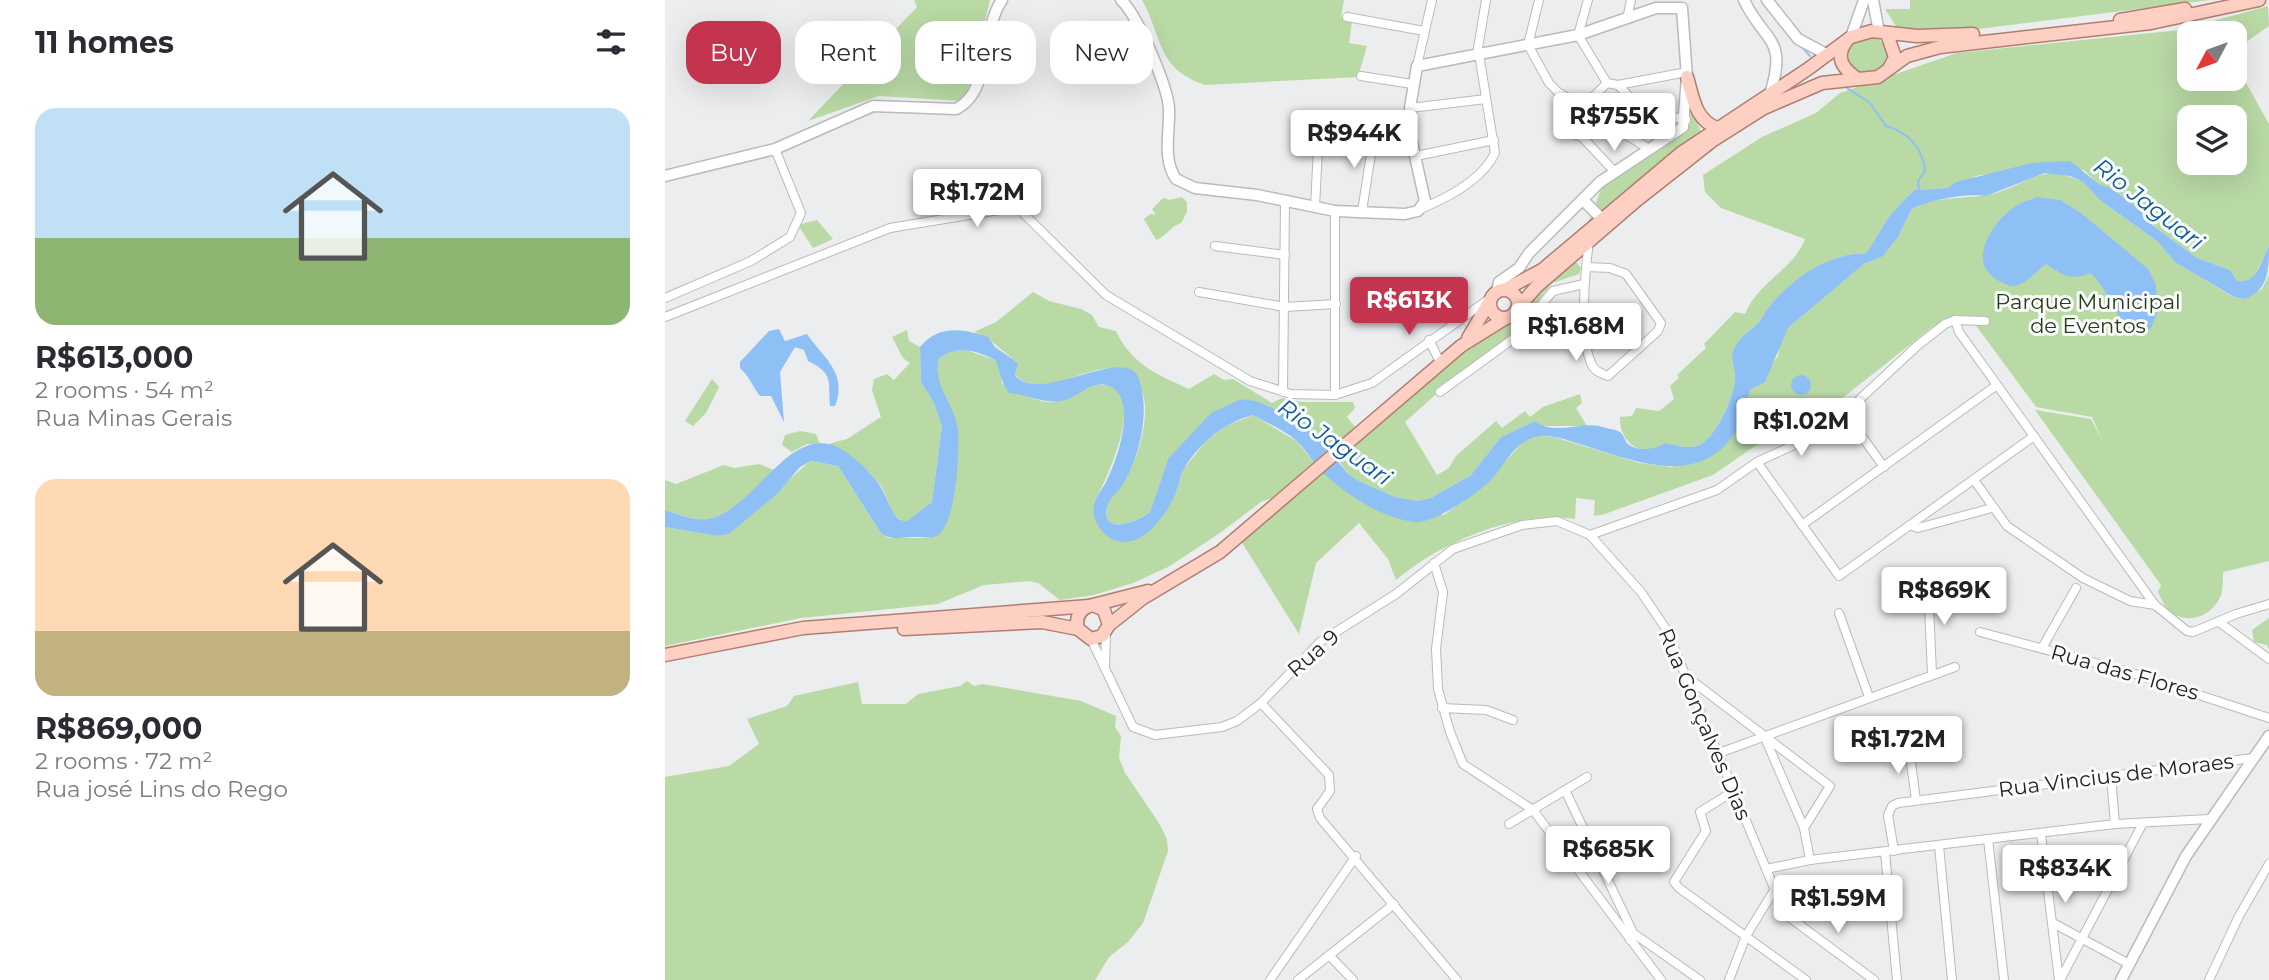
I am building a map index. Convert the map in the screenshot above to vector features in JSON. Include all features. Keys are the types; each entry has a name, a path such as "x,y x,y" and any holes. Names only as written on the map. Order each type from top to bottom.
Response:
{"main road":[{"path":"665,661 786,636 1024,622 1078,628 1091,639 1156,590 1220,552 1359,434 1461,346 1481,321 1496,295 1542,270 1600,217 1681,153 1851,37 1863,32 1959,36 2097,24 2227,0"},
{"path":"1461,346 1506,318 1536,287 1702,149 1764,108 1822,83 1878,77 1907,56 1940,47 2151,23 2259,0"},
{"path":"1883,33 1895,57 1887,72"},
{"path":"1851,37 1841,51 1840,60 1850,74 1858,79"},
{"path":"1687,74 1699,114 1708,125 1717,128"},
{"path":"1496,295 1518,298 1518,308"},
{"path":"1496,295 1494,314 1506,318"},
{"path":"665,655 803,628 1092,606 1156,590"},
{"path":"1078,628 1078,615 1092,606"},
{"path":"1092,606 1104,610 1107,629"}],"street":[{"path":"665,176 775,149 873,106 956,109 965,105 976,91 990,22 1002,0"},
{"path":"1121,0 1132,15 1158,69 1168,98 1168,163 1176,179 1195,188 1258,195 1315,208 1405,214 1444,199 1487,166 1495,153 1479,54 1478,35 1486,0"},
{"path":"1423,208 1425,194 1411,138 1410,108 1412,84 1432,0"},
{"path":"1539,0 1528,45 1549,83 1582,108 1649,149"},
{"path":"1588,0 1578,34 1607,83 1618,85 1687,74"},
{"path":"1627,19 1631,0"},
{"path":"1744,0 1776,48 1778,70 1770,94"},
{"path":"1767,0 1798,39 1828,55"},
{"path":"1851,37 1864,0"},
{"path":"1873,0 1883,33"},
{"path":"665,317 890,228 1017,207 1106,295 1250,381 1283,392 1335,396 1372,383 1496,295 1499,282 1519,268 1529,253 1614,171 1680,131 1686,120 1687,74 1682,4 1659,4 1627,19 1578,34 1417,66"},
{"path":"1347,17 1424,32"},
{"path":"1361,76 1412,84"},
{"path":"1582,108 1607,83"},
{"path":"1618,85 1641,109 1686,120"},
{"path":"1410,108 1486,99"},
{"path":"1624,133 1641,109"},
{"path":"1350,131 1411,138"},
{"path":"1563,131 1582,137 1614,171"},
{"path":"1362,211 1374,135"},
{"path":"1416,156 1494,140"},
{"path":"1315,208 1318,147"},
{"path":"665,298 751,261 790,237 801,213 775,149"},
{"path":"1583,200 1600,217"},
{"path":"1283,392 1285,201"},
{"path":"1573,210 1600,217"},
{"path":"1335,211 1335,396"},
{"path":"1586,267 1610,268 1626,274 1661,323 1658,331 1608,376 1598,373 1591,364 1584,284 1586,267 1589,242"},
{"path":"1215,246 1285,255"},
{"path":"1440,392 1513,339 1553,291 1584,284"},
{"path":"1199,292 1285,307 1336,304"},
{"path":"1955,320 1959,332 2155,606 2186,631 2193,632 2269,604"},
{"path":"1590,535 1704,497 1757,462 1796,444 1845,414 1917,346 1955,320 1985,321"},
{"path":"1429,340 1441,364"},
{"path":"1802,525 1997,384"},
{"path":"1845,414 1884,467"},
{"path":"1757,462 1839,576 2034,436"},
{"path":"1973,480 2007,526 2083,578 2130,601 2155,606"},
{"path":"1910,525 1919,528 1993,508"},
{"name":"Rua 9","path":"1091,639 1132,727 1155,736 1222,727 1237,721 1261,703 1320,642 1396,594 1434,563 1467,542 1522,525 1557,521 1590,535"},
{"name":"Rua Gonçalves Dias","path":"1590,535 1654,609 1688,679 1773,892 1785,914"},
{"path":"1434,563 1443,592 1437,649 1442,708 1463,764 1533,810 1631,936 1661,980"},
{"path":"1928,582 1932,674"},
{"path":"2042,648 2076,588"},
{"path":"1839,613 1869,698"},
{"path":"2219,622 2269,659"},
{"name":"Rua 9","path":"1105,666 1107,629"},
{"name":"Rua das Flores","path":"1980,632 2042,648 2269,718"},
{"path":"1719,753 1955,667"},
{"path":"1688,679 1830,786 1804,828"},
{"path":"1261,703 1329,775 1330,791 1317,809 1321,818 1356,856 1457,980"},
{"path":"1442,708 1486,710 1513,720"},
{"path":"1765,736 1804,828 1810,860"},
{"path":"2121,980 2179,868 2209,819 2269,736"},
{"path":"1886,756 1940,739"},
{"path":"1909,748 1916,800"},
{"name":"Rua Vincius de Moraes","path":"1889,851 1888,815 1895,804 2253,758"},
{"path":"2111,776 2115,824"},
{"path":"1509,824 1587,777"},
{"path":"1565,790 1631,936 1700,980"},
{"path":"1734,791 1700,812 1706,831 1674,882 1806,980"},
{"path":"1766,869 1810,860 2115,824 2209,819"},
{"path":"2059,980 2143,823"},
{"path":"2041,834 2059,980"},
{"path":"1988,839 2004,980"},
{"path":"1939,846 1952,980"},
{"path":"1889,851 1897,980"},
{"path":"1270,980 1356,856"},
{"path":"2209,980 2239,916 2269,864"},
{"path":"1729,980 1746,936 1773,892"},
{"path":"1298,980 1394,904"},
{"path":"1785,914 1892,904"},
{"path":"1785,914 1874,980"},
{"path":"2053,923 2129,964"},
{"path":"1329,955 1353,980"}],"green space":[{"path":"914,0 990,0 985,21 915,21 915,84 970,84 962,101 879,96 808,121 843,84 901,84 901,24 917,7"},
{"path":"1142,0 1344,0 1341,17 1352,21 1349,43 1367,46 1358,77 1205,85 1189,78 1169,61"},
{"path":"1910,0 2210,0 1970,30 1899,31 1885,9 1910,9"},
{"path":"2268,6 2269,26 2247,41 2247,21 2213,21"},
{"path":"2177,30 2177,91 2247,91 2247,85 2269,124 2269,246 2253,279 2247,282 2237,281 2230,270 2197,258 2152,225 2145,213 2111,188 2100,186 2084,170 1979,175 1948,188 1914,190 1890,215 1866,254 1840,257 1801,277 1779,296 1758,323 1740,339 1732,354 1735,377 1732,395 1723,416 1704,442 1689,447 1665,443 1648,449 1633,446 1623,434 1620,417 1632,416 1636,408 1659,411 1674,399 1670,386 1679,378 1677,375 1706,348 1704,344 1735,312 1745,314 1758,293 1793,259 1805,239 1721,208 1705,192 1703,175 1762,137 1816,113 1840,93 1957,53"},
{"path":"1867,36 1881,42 1887,56 1881,70 1867,76 1853,70 1847,56 1853,42"},
{"path":"1692,113 1701,131 1588,223 1602,187 1685,132"},
{"name":"Parque Municipal de Eventos","path":"2057,172 2083,182 2101,201 2157,241 2176,263 2233,297 2245,299 2262,289 2269,275 2269,561 2223,572 2222,592 2206,613 2184,618 2166,607 2158,592 2161,585 2035,410 2091,419 2102,440 2092,417 2036,407 1969,316 1943,321 1931,328 1821,415 1755,446 1713,475 1602,515 1594,516 1595,500 1576,498 1575,519 1528,519 1480,532 1435,553 1396,580 1388,559 1359,523 1316,563 1299,634 1241,541 1321,470 1353,496 1444,515 1479,490 1524,441 1539,436 1554,437 1639,463 1672,467 1737,430 1751,389 1778,356 1780,342 1788,328 1864,264 1888,249 1912,209 1940,200 1988,195"},
{"path":"1182,197 1187,202 1187,212 1181,223 1156,240 1144,219 1150,214 1156,215 1152,209 1163,198 1170,200"},
{"path":"817,220 833,239 813,248 798,225"},
{"path":"1575,261 1581,268 1579,274 1552,283 1514,333 1462,371 1405,422 1437,475 1449,468 1456,456 1496,421 1502,428 1525,411 1530,417 1543,407 1580,394 1582,403 1576,408 1587,426 1542,426 1535,421 1501,437 1471,475 1431,498 1418,501 1395,497 1349,475 1336,457 1485,336 1514,322 1536,290"},
{"path":"1033,292 1049,301 1081,309 1092,315 1099,327 1116,331 1129,352 1147,367 1189,389 1214,374 1224,380 1233,379 1272,403 1282,398 1302,402 1353,402 1355,408 1347,417 1355,427 1330,449 1307,427 1290,416 1241,399 1168,459 1150,512 1122,524 1110,522 1107,517 1108,503 1135,460 1141,441 1145,411 1143,394 1134,376 1119,369 1102,369 1045,384 1028,383 1015,374 1018,363 974,332 996,322"},
{"path":"907,330 909,341 920,347 921,382 934,403 942,426 932,502 906,523 893,512 881,486 870,473 850,456 828,444 847,439 881,417 872,390 874,379 887,374 894,380 910,363 903,358 892,337"},
{"path":"966,350 995,360 1001,370 1002,384 1036,400 1056,401 1097,385 1114,387 1122,398 1124,414 1121,434 1108,474 1094,502 1121,542 1177,491 1183,470 1205,442 1226,426 1253,415 1298,442 1314,463 1272,498 1261,502 1168,567 1133,583 1094,595 1060,600 1038,583 1030,581 984,585 938,604 801,618 665,646 665,527 717,536 729,534 810,461 838,466 881,533 888,538 929,538 953,413 939,380 939,358 949,351"},
{"path":"712,379 719,387 706,413 693,426 685,421"},
{"path":"800,431 816,434 820,444 807,444 792,452 782,445 785,435"},
{"path":"759,464 774,470 726,512 708,519 697,519 665,510 665,480 676,484 724,465 734,468"},
{"path":"2269,618 2269,649 2267,645 2254,642 2252,630"},
{"path":"967,681 974,686 983,684 1081,701 1116,716 1115,727 1121,736 1119,758 1125,773 1159,823 1167,839 1168,851 1143,923 1128,942 1109,957 1095,980 665,980 665,777 729,766 759,744 747,719 787,706 794,696 858,682 862,704 906,704 918,694 960,686"}],"water":[{"path":"2070,161 2100,185 2111,188 2145,213 2152,225 2197,258 2230,270 2237,281 2250,279 2254,275 2269,246 2268,271 2263,284 2245,299 2234,297 2176,263 2157,241 2101,201 2083,182 2070,176 2045,173 1986,196 1948,198 1912,209 1898,237 1883,256 1864,264 1788,328 1765,382 1751,389 1739,425 1722,448 1705,459 1686,465 1645,463 1560,438 1536,437 1521,444 1491,480 1466,500 1432,519 1414,522 1389,515 1353,497 1322,472 1294,439 1253,415 1232,423 1213,435 1197,451 1183,471 1168,508 1155,526 1137,539 1118,541 1100,528 1094,505 1120,446 1124,416 1123,403 1118,393 1109,386 1096,385 1054,402 1009,393 995,360 960,350 939,358 941,386 956,420 958,440 953,502 944,528 938,535 898,538 885,536 838,466 811,461 800,467 778,493 729,534 717,536 665,527 665,510 702,519 725,512 743,500 791,454 808,445 826,444 846,452 867,470 880,486 898,519 906,522 932,502 942,426 934,403 921,382 920,347 935,335 951,330 988,337 995,347 1018,363 1015,375 1027,383 1061,381 1118,367 1131,370 1139,379 1144,405 1142,433 1129,474 1108,505 1107,517 1115,524 1130,522 1150,512 1168,459 1211,413 1241,399 1256,401 1287,414 1316,435 1349,475 1359,481 1395,497 1418,501 1431,498 1471,475 1501,437 1535,421 1550,428 1591,425 1612,429 1621,433 1629,445 1643,449 1665,443 1685,447 1697,446 1711,435 1728,405 1735,377 1732,354 1740,339 1760,321 1779,296 1801,277 1840,257 1866,254 1890,215 1914,190 1948,188 1956,182 2032,163"},
{"path":"2037,197 2060,200 2081,213 2148,269 2156,285 2157,313 2151,328 2144,333 2125,323 2090,273 2077,277 2067,276 2046,264 2027,280 2014,286 2001,282 1990,274 1983,257 1984,247 1994,227 2016,206"},
{"path":"779,329 785,341 807,334 832,366 838,384 835,406 830,406 826,374 808,361 804,350 795,347 780,372 784,422 771,396 760,396 757,392 740,368 740,362 769,331"},
{"path":"1801,375 1808,378 1811,385 1808,392 1801,395 1794,392 1791,385 1794,378"}],"waterway":[{"path":"1802,47 1810,56"},
{"path":"1844,86 1870,103 1886,126 1901,132 1918,148 1925,171 1918,181 1919,189"}],"water label":[{"name":"Rio Jaguari","path":"2149,204"},
{"name":"Rio Jaguari","path":"1335,442"}]}
